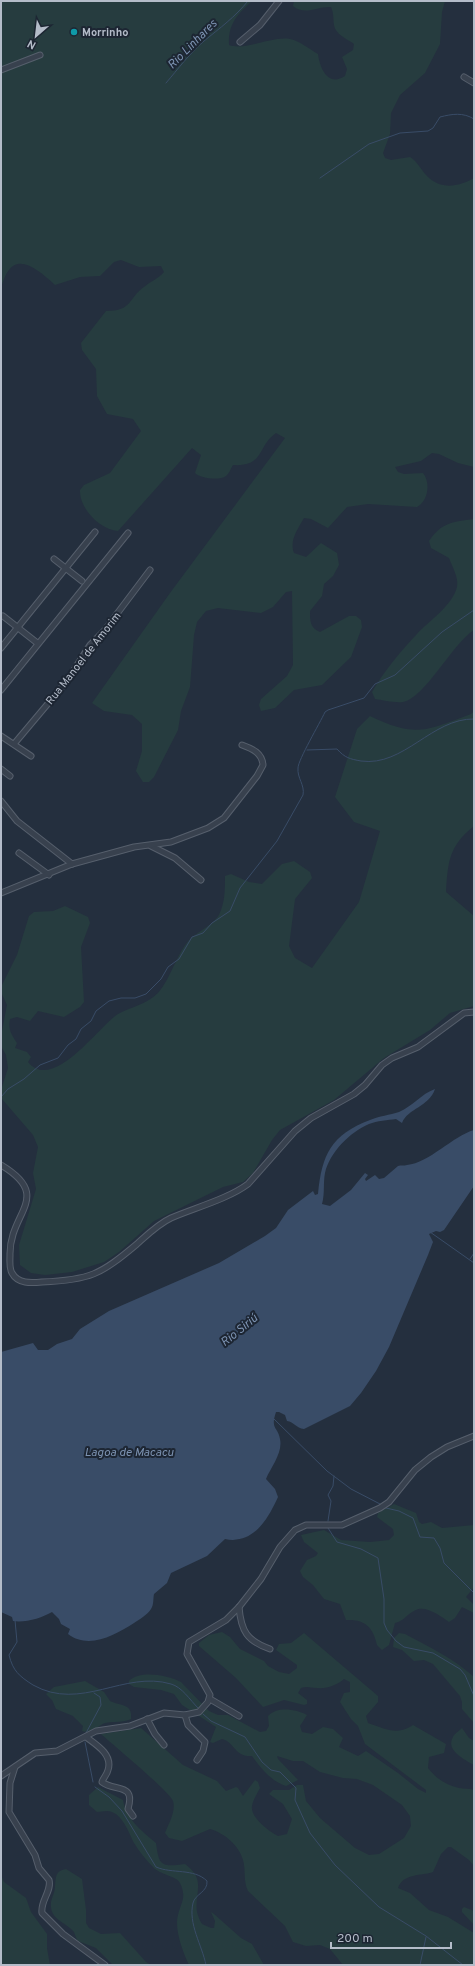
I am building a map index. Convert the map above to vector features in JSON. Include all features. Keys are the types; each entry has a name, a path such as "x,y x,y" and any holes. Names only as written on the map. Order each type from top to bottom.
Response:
{"street":[{"path":"240,42 260,25 279,1"},
{"path":"1,70 26,59 40,55"},
{"path":"464,77 474,82"},
{"path":"1,648 95,532"},
{"path":"1,690 128,534"},
{"path":"54,559 82,581"},
{"name":"Rua Manoel de Amorim","path":"14,744 67,681 90,645 104,631 150,570"},
{"path":"4,616 36,642"},
{"path":"1,736 31,756"},
{"path":"1,893 10,888 72,864 134,847 151,846 171,842 208,828 224,818 257,776 263,765 262,758 258,753 242,744"},
{"path":"1,769 10,776"},
{"path":"1,801 17,821 72,864"},
{"path":"151,846 175,858 201,880"},
{"path":"19,853 48,874"},
{"path":"1,1165 21,1179 27,1191 26,1204 10,1246 10,1268 12,1274 20,1281 30,1283 79,1280 104,1269 170,1219 239,1190 248,1184 295,1131 311,1118 354,1094 365,1085 382,1065 392,1058 418,1047 464,1013 474,1012"},
{"path":"239,1716 210,1699 208,1691 187,1654 186,1648 189,1642 226,1620 239,1607 261,1579 280,1547 296,1530 306,1525 342,1525 370,1511 380,1508 389,1502 415,1470 431,1457 447,1447 474,1436"},
{"path":"239,1607 241,1623 248,1637 254,1643 270,1649"},
{"path":"1,1776 35,1753 57,1751 96,1731 130,1726 164,1713 185,1715 199,1712 210,1699"},
{"path":"185,1715 188,1725 205,1742 203,1750 197,1760"},
{"path":"147,1719 155,1734 164,1745"},
{"path":"86,1737 102,1749 106,1755 108,1769 102,1782 106,1785 121,1788 130,1796 131,1800 128,1809 133,1816"},
{"path":"15,1767 10,1783 9,1812 32,1851 39,1868 50,1883 42,1903 42,1913 63,1934 105,1965"}],"green space":[{"path":"1,1 252,1 234,20 230,31 229,45 243,46 283,39 294,40 318,54 319,60 326,75 330,78 339,79 345,76 347,69 342,57 353,50 354,44 342,36 335,28 331,7 302,10 293,6 294,1 445,1 442,12 440,44 425,73 400,95 391,113 390,134 383,153 385,158 391,160 410,157 427,176 444,185 456,185 474,178 474,467 458,463 439,454 432,453 421,461 395,467 398,472 404,474 423,473 428,487 424,501 417,507 368,504 347,507 328,528 311,519 304,518 293,539 294,553 306,557 321,543 337,553 339,565 333,576 324,584 322,596 310,611 312,626 320,632 349,616 356,616 361,620 362,627 351,657 322,685 294,690 275,708 261,711 259,705 261,699 287,676 293,665 292,591 286,592 273,607 261,613 218,608 206,611 197,622 194,635 190,687 181,711 178,730 154,777 149,782 143,782 136,771 142,751 142,724 132,715 104,711 92,703 170,593 285,438 276,433 270,438 256,459 251,463 233,465 227,475 223,478 214,479 197,475 195,473 201,455 192,448 118,531 104,527 87,511 83,504 80,490 84,485 110,473 141,431 133,419 107,414 97,396 96,369 82,350 81,343 106,311 121,309 126,306 139,291 164,272 161,266 139,267 121,260 114,262 100,276 80,277 55,285 39,271 24,264 17,264 11,268 5,276 1,289"},
{"path":"474,519 474,630 457,647 420,691 411,698 403,702 375,699 372,692 387,669 417,634 446,607 457,587 456,576 449,558 431,548 429,541 443,526 454,522"},
{"path":"474,711 474,826 459,840 451,855 446,892 474,916 474,1006 450,1013 430,1030 384,1058 334,1100 280,1130 272,1140 253,1173 243,1182 223,1187 154,1221 119,1252 104,1262 72,1272 45,1275 31,1273 20,1265 19,1245 36,1189 33,1173 38,1147 33,1135 2,1099 1,1090 8,1068 6,1055 1,1046 1,1036 7,1005 1,992 2,985 17,955 29,916 34,912 53,911 65,906 88,917 90,923 81,947 84,1002 80,1007 64,1017 38,1011 30,1021 17,1017 10,1019 10,1031 17,1043 15,1048 27,1052 31,1057 28,1062 38,1069 50,1069 62,1064 88,1043 118,1014 144,1003 158,993 163,987 184,946 192,937 213,922 219,915 224,901 225,876 231,874 249,882 262,884 282,864 294,861 310,872 312,878 295,899 289,946 295,958 312,968 359,902 380,831 354,822 335,797 357,729 370,716 399,727 410,730 420,730 442,725 471,714"},
{"path":"394,1504 416,1513 419,1522 422,1524 431,1522 442,1528 474,1525 474,1587 466,1597 474,1605 474,1613 462,1607 455,1618 449,1622 428,1610 418,1609 401,1621 395,1623 389,1645 382,1650 377,1645 373,1633 367,1625 358,1621 346,1620 340,1604 324,1599 313,1585 303,1577 300,1571 307,1560 316,1556 318,1553 304,1542 301,1535 324,1530 341,1540 370,1542 389,1540 394,1535 393,1529 377,1517 378,1513"},
{"path":"222,1632 230,1637 240,1649 264,1661 268,1666 279,1672 289,1674 297,1668 297,1665 276,1650 279,1644 291,1643 304,1633 378,1696 378,1702 366,1716 368,1723 396,1731 413,1725 446,1744 444,1753 429,1757 428,1768 434,1775 449,1785 474,1790 474,1866 469,1860 451,1847 448,1847 441,1854 433,1872 408,1877 400,1883 398,1888 410,1893 429,1910 448,1917 474,1933 474,1965 343,1965 330,1949 320,1945 306,1946 293,1942 285,1926 248,1891 244,1864 241,1855 238,1849 226,1837 210,1829 182,1841 169,1838 165,1833 174,1809 173,1801 162,1788 101,1734 141,1728 183,1765 217,1781 226,1791 236,1787 243,1796 255,1780 258,1782 260,1788 252,1806 254,1815 265,1828 278,1836 287,1834 292,1819 283,1804 269,1794 273,1790 289,1790 297,1785 303,1785 306,1801 320,1818 355,1848 369,1855 379,1854 404,1838 411,1826 410,1816 402,1805 373,1785 357,1779 343,1778 320,1772 303,1761 293,1761 277,1756 278,1759 298,1780 286,1786 281,1784 267,1774 252,1756 246,1756 238,1752 230,1743 222,1739 213,1743 210,1742 216,1727 182,1705 174,1694 161,1690 134,1687 129,1684 129,1681 140,1676 154,1675 175,1679 181,1682 209,1711 218,1715 228,1715 260,1732 266,1731 269,1726 268,1716 276,1711 292,1710 303,1713 307,1715 300,1726 302,1732 312,1734 323,1727 333,1729 343,1738 339,1747 358,1756 366,1751 418,1789 426,1793 426,1790 365,1744 358,1726 351,1719 340,1702 344,1693 350,1692 350,1682 344,1679 335,1685 328,1687 301,1688 298,1693 307,1700 307,1704 304,1705 284,1700 263,1707 236,1678 199,1646 199,1643 209,1635"},
{"path":"399,1633 405,1634 441,1653 474,1677 474,1723 462,1709 460,1696 433,1664 424,1660 414,1661 402,1650 393,1647 394,1638"},
{"path":"85,1681 104,1692 110,1701 128,1708 130,1710 131,1719 105,1723 89,1732 82,1731 83,1726 73,1716 56,1709 52,1700 46,1694 54,1687"},
{"path":"462,1728 469,1738 474,1741 474,1765 457,1754 452,1746 451,1742 455,1734"},
{"path":"98,1787 123,1800 127,1813 131,1819 156,1843 160,1861 166,1865 185,1864 192,1870 198,1881 197,1912 202,1924 214,1928 215,1921 211,1912 241,1938 252,1944 264,1965 189,1965 182,1947 177,1927 178,1915 183,1900 183,1892 180,1883 176,1879 156,1870 150,1864 136,1846 125,1825 116,1814 108,1811 97,1812 89,1805 89,1795"},
{"path":"66,1869 82,1879 86,1923 89,1928 101,1934 120,1933 146,1962 151,1965 113,1965 96,1948 78,1941 74,1932 55,1917 52,1913 51,1902 55,1891 56,1877 60,1871"},
{"path":"1,1875 4,1882 26,1898 31,1912 47,1934 47,1948 50,1965 1,1965"},
{"path":"464,1907 474,1911 474,1925 462,1912"}],"water":[{"name":"Lagoa de Macacu","path":"435,1089 428,1100 409,1114 402,1123 396,1119 369,1124 354,1132 341,1144 331,1158 325,1173 322,1204 330,1206 351,1190 365,1173 368,1175 365,1179 366,1181 375,1175 379,1179 384,1178 398,1166 424,1160 466,1133 474,1130 474,1186 444,1230 429,1234 433,1242 389,1347 376,1371 350,1406 304,1429 287,1421 285,1415 276,1412 274,1425 280,1439 280,1449 266,1479 275,1489 278,1497 264,1522 251,1534 244,1538 235,1540 225,1539 207,1556 171,1573 167,1583 154,1594 153,1606 148,1613 127,1628 102,1639 84,1641 76,1639 68,1634 70,1629 61,1624 59,1619 52,1612 33,1620 13,1621 12,1617 1,1612 1,1352 33,1343 38,1350 48,1350 57,1344 72,1339 80,1329 109,1311 219,1263 265,1236 276,1228 288,1210 313,1191 315,1195 318,1194 322,1168 326,1157 337,1139 357,1126 373,1119 399,1112 409,1107 425,1094"}],"waterway":[{"name":"Rio Linhares","path":"166,83 184,61 204,41 233,17 248,1"},
{"path":"320,178 369,144 400,133 428,131 433,128 440,117 444,116 462,114 474,119"},
{"path":"1,1097 8,1089 24,1079 40,1065 58,1058 68,1045 76,1039 81,1029 91,1021 96,1011 109,1001 121,998 135,998 146,994 161,979 168,967 179,959 192,937 203,933 212,923 230,911 240,888 277,841 303,795 303,788 298,772 299,764 325,712 364,698 375,684 395,675 442,632 474,610"},
{"path":"307,750 337,749 351,759 376,761 391,757 405,750 431,733 445,726 459,721 474,719"},
{"path":"430,1232 474,1263"},
{"path":"470,1259 474,1253"},
{"path":"274,1419 327,1471 351,1489 380,1504"},
{"path":"328,1521 331,1501 328,1495 333,1486 334,1476"},
{"path":"386,1508 399,1511 413,1518 420,1537 434,1538 440,1548 444,1563 474,1593"},
{"path":"328,1528 337,1542 361,1549 378,1558 384,1599 384,1623 387,1630 396,1641 404,1647 433,1653 460,1669 465,1675 474,1696"},
{"path":"15,1620 17,1642 9,1655 12,1665 17,1673 33,1685 51,1692 68,1694 85,1693 136,1682 154,1681 175,1686 182,1691 198,1708"},
{"path":"86,1733 101,1705 100,1697 94,1693"},
{"path":"203,1714 211,1721 245,1737 262,1762 271,1770 280,1772 296,1788 295,1800 310,1833 335,1865 379,1907 426,1936 463,1965"},
{"path":"85,1742 93,1782"},
{"path":"95,1787 109,1797 122,1811 156,1867 196,1874 207,1881 206,1888 194,1900 192,1911 194,1927 206,1965"},
{"path":"420,1965 426,1937"}],"place":[{"name":"Morrinho","path":"74,32"}],"water label":[{"name":"Rio Siriú","path":"239,1330"}]}
